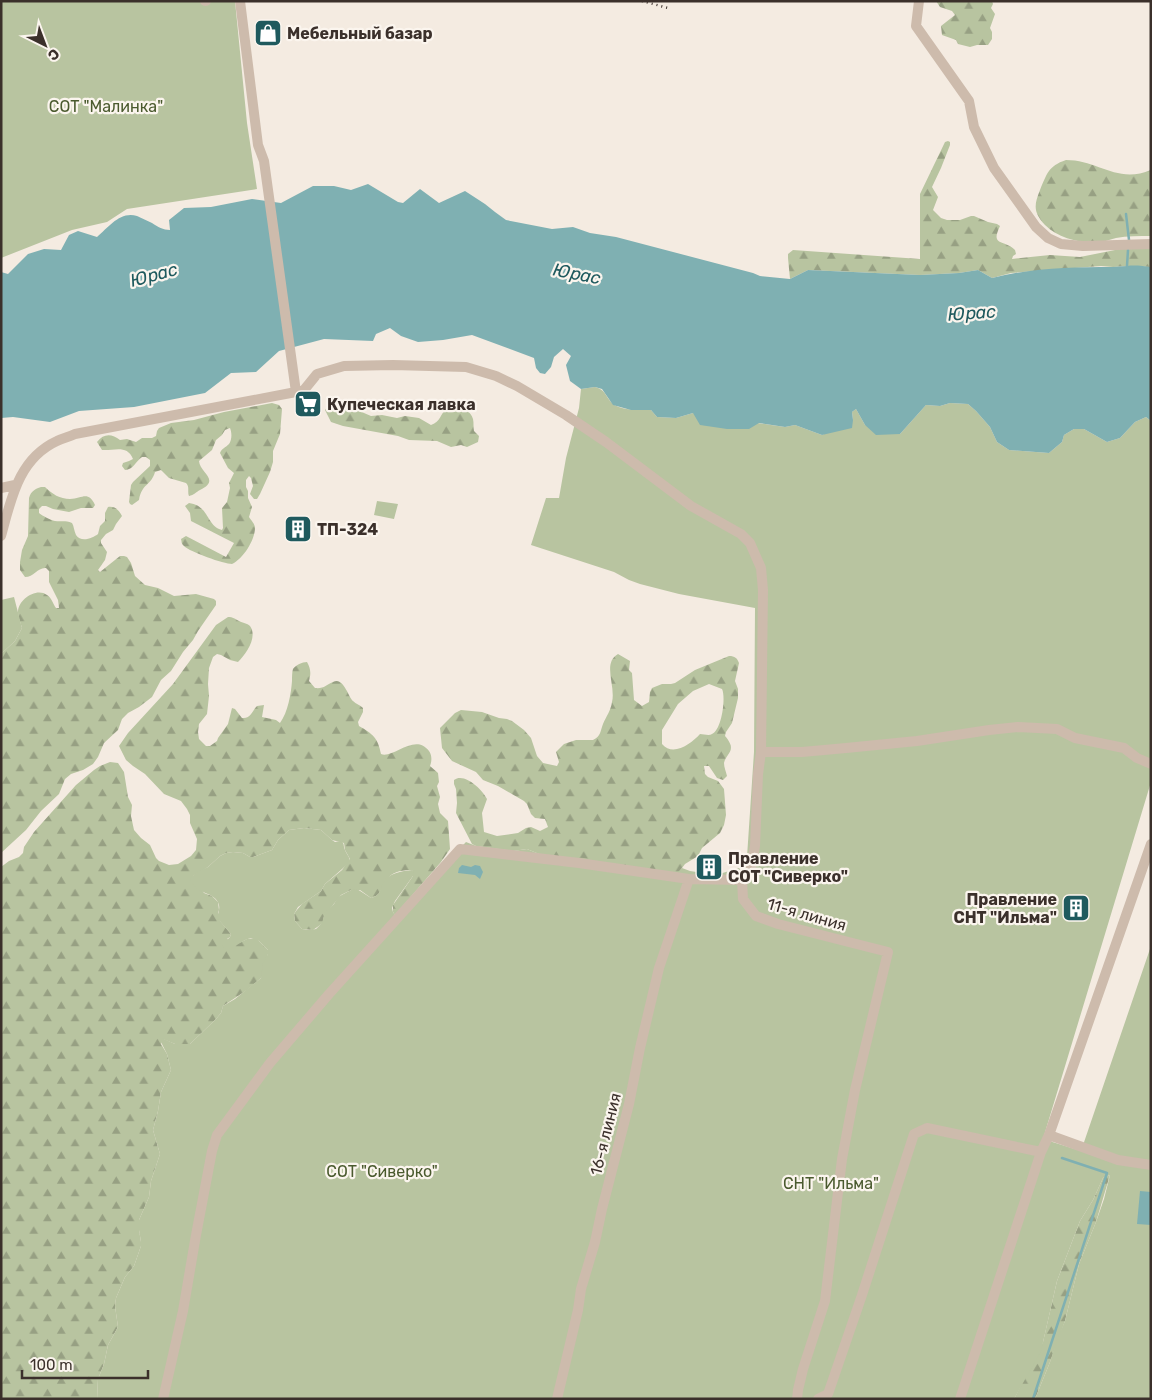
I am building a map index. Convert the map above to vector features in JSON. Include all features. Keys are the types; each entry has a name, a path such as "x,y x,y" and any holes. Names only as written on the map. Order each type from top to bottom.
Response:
{"street":[{"path":"240,1 258,145 264,161 296,392"},
{"path":"920,1 916,26 969,102 974,126 994,168 1036,227 1048,238 1061,244 1083,246 1151,244"},
{"path":"1,536 16,486 27,464 55,442 75,434 304,390 317,374 344,366 466,367 496,376 517,386 566,415 606,442 691,506 741,534 750,543 761,568 763,590 761,752 758,774 755,846 750,872 742,880 688,879 579,863 460,849 329,994 270,1063 217,1135 212,1151 183,1311 163,1399"},
{"path":"1,488 16,486"},
{"path":"761,752 802,752 846,748 917,741 1018,727 1057,729 1075,738 1124,748 1137,758 1151,764"},
{"path":"960,1399 1041,1152 1049,1135 1151,844"},
{"name":"16-я линия","path":"557,1399 578,1310 581,1289 595,1242 629,1104 640,1048 660,968 688,879"},
{"name":"11-я линия","path":"742,880 743,899 756,916 778,924 888,952 855,1090 842,1159 825,1301 803,1368 797,1399"},
{"path":"818,1399 828,1394 914,1134 927,1128 1041,1152"},
{"path":"1049,1135 1118,1160 1151,1165"}],"green space":[{"name":"СОТ \"Малинка\"","path":"1,1 235,1 247,123 257,189 127,209 107,222 72,230 1,258"},
{"path":"936,1 992,1 991,8 995,14 990,28 992,39 988,45 970,47 958,44 956,40 942,35 941,26 955,15 952,11 940,7"},
{"path":"948,141 950,145 932,187 938,197 933,210 941,218 960,220 974,216 997,224 1000,226 997,240 1015,250 1016,254 1012,259 1050,255 1080,257 1120,249 1151,247 1151,267 1101,266 1011,273 992,278 978,270 920,275 808,270 790,279 788,254 793,250 920,259 920,194 945,142"},
{"path":"1066,160 1077,161 1118,173 1139,174 1151,170 1151,236 1124,237 1102,242 1087,242 1064,237 1045,225 1038,216 1036,208 1038,195 1049,171 1055,165"},
{"name":"СНТ \"Ильма\"","path":"599,388 616,406 631,410 651,410 657,417 676,418 693,413 785,427 795,425 822,435 853,420 852,412 856,409 865,425 900,434 926,405 968,404 990,427 997,442 1009,450 1049,453 1062,442 1064,435 1074,429 1084,429 1107,442 1120,438 1135,422 1146,417 1151,421 1151,782 1043,1139 1081,1151 1151,946 1151,1399 1035,1399 1065,1321 1079,1264 1096,1222 1110,1175 1103,1178 1093,1200 1080,1221 1057,1281 1041,1351 1014,1399 97,1399 98,1379 104,1364 108,1345 118,1327 115,1306 116,1298 125,1277 134,1266 141,1246 139,1220 149,1197 151,1181 160,1154 153,1130 161,1092 171,1070 167,1054 160,1040 162,1038 175,1044 190,1044 216,1019 221,1013 223,1006 261,978 263,963 268,954 268,950 259,941 251,938 231,948 224,948 222,945 231,934 217,918 219,905 214,897 196,887 190,878 226,853 243,853 253,857 272,850 278,840 289,830 304,828 321,830 335,842 342,842 350,862 325,884 321,891 298,907 294,914 295,921 302,929 310,930 316,929 322,923 325,912 334,904 338,897 357,889 371,898 374,897 378,894 388,877 412,870 413,876 392,908 395,915 466,842 476,846 513,851 527,849 544,856 584,858 671,874 678,872 682,868 716,875 739,868 747,857 754,752 755,608 679,594 640,584 614,572 531,545 546,498 559,498 566,458 579,408 581,389"},
{"path":"272,403 279,405 282,409 280,434 273,451 273,462 270,472 257,499 254,499 250,494 253,486 251,478 249,476 246,480 248,498 252,507 249,517 255,528 251,543 244,554 232,564 215,560 193,551 182,544 181,539 186,536 226,557 234,543 191,521 190,513 185,506 189,503 201,508 213,525 222,530 222,508 227,502 230,488 229,483 234,473 228,468 220,453 230,442 230,428 225,430 216,440 212,450 199,461 208,476 209,483 206,486 189,496 186,483 169,478 161,470 155,472 142,490 139,500 132,505 129,502 131,485 150,466 150,460 142,457 132,467 125,470 122,466 123,463 133,459 127,451 120,449 102,450 97,442 102,437 108,435 120,440 127,439 136,442 142,438 156,436 159,428 171,423 194,420"},
{"path":"328,406 338,408 350,407 371,416 419,418 431,425 437,422 447,409 459,407 471,415 474,431 479,436 478,442 467,447 461,445 451,447 437,441 409,440 398,436 343,426 331,422 325,410"},
{"path":"45,487 53,494 63,498 74,499 84,496 92,500 95,505 93,508 81,508 69,512 46,506 42,506 39,509 39,513 51,520 72,523 76,535 81,539 90,538 98,534 100,526 105,521 105,513 108,507 115,508 120,512 122,516 113,530 101,540 107,552 105,560 98,570 100,572 120,556 124,556 131,563 135,576 145,585 158,588 174,596 196,594 214,599 216,605 171,671 161,680 152,697 122,719 118,730 104,743 93,764 71,774 65,779 59,794 41,811 26,830 1,853 1,654 15,641 22,628 18,612 21,603 25,599 33,593 43,593 50,598 56,608 59,608 58,600 49,582 49,571 46,568 28,577 25,577 20,570 22,550 28,536 29,498 34,491"},
{"path":"377,501 398,504 394,519 374,515"},
{"path":"14,597 22,628 15,641 1,654 1,600"},
{"path":"228,617 248,624 252,630 252,640 238,662 217,654 213,657 209,668 207,714 199,724 199,739 206,746 210,746 217,741 228,724 232,708 242,718 245,718 257,706 264,705 262,717 276,720 280,723 289,703 293,669 299,664 307,662 310,672 309,681 315,688 337,681 340,682 353,701 363,708 358,722 359,726 374,737 381,754 386,755 404,747 417,744 429,751 431,754 430,766 438,773 439,782 437,786 440,797 438,804 440,813 448,821 450,849 395,915 393,905 413,876 412,870 399,871 391,875 375,897 371,898 360,890 351,890 341,895 324,916 323,923 313,930 302,929 295,921 294,914 302,904 321,891 325,884 342,870 350,859 345,850 344,843 332,840 321,830 304,828 289,830 278,840 272,850 253,857 243,853 226,853 193,876 204,893 212,896 218,902 220,921 231,934 227,939 239,943 247,939 256,938 268,950 263,975 247,990 223,1006 221,1013 216,1019 190,1044 175,1044 163,1039 161,1044 167,1054 171,1070 161,1092 153,1130 160,1154 151,1181 149,1197 139,1220 141,1246 134,1266 125,1277 116,1298 115,1306 118,1327 108,1345 104,1364 98,1379 97,1399 1,1399 1,867 23,853 24,847 34,832 76,785 94,770 110,762 118,763 124,772 128,797 132,805 131,816 134,830 150,845 156,858 169,865 178,864 191,856 196,850 197,839 190,823 190,815 187,809 181,801 164,794 145,774 126,760 119,746 128,733 173,684 216,625"},
{"path":"618,654 630,661 629,670 632,673 634,700 642,706 649,702 652,688 662,684 675,683 695,670 729,656 734,657 739,663 735,681 738,689 738,698 732,723 725,736 731,745 724,763 727,776 723,780 717,778 709,766 704,766 705,774 718,781 724,789 726,815 720,833 702,848 698,856 685,864 679,872 671,874 544,856 527,849 513,851 472,844 456,813 457,803 454,780 458,778 468,780 487,799 482,813 484,832 497,836 518,833 531,827 540,831 548,827 545,819 535,818 531,814 524,801 483,780 476,772 452,761 442,748 440,728 455,713 461,710 482,712 507,719 524,730 531,738 537,756 543,763 557,766 559,762 556,752 564,744 576,740 593,740 600,734 611,708 613,696 610,669 613,658","holes":["709,684 722,689 724,699 721,720 712,734 700,734 682,748 671,749 666,748 662,744 662,730 678,704 693,691"]},
{"path":"1110,1175 1096,1222 1079,1264 1065,1321 1035,1399 1014,1399 1043,1342 1057,1281 1080,1221 1093,1200 1103,1178"}],"water":[{"name":"Юрас","path":"368,184 398,202 403,203 420,189 439,203 465,191 506,220 552,229 573,227 760,276 790,279 808,270 920,275 978,270 992,278 1052,269 1151,267 1151,421 1146,417 1135,422 1120,438 1107,442 1084,429 1074,429 1064,435 1062,442 1049,453 1009,450 997,442 990,427 968,404 926,405 900,434 876,435 865,425 856,409 852,412 852,428 822,435 795,425 785,427 759,423 749,429 727,429 700,425 693,413 676,418 657,417 651,410 631,410 613,405 602,389 595,387 581,389 570,381 566,365 571,356 563,349 554,357 551,367 545,374 540,373 536,368 534,358 472,335 418,342 401,336 390,328 376,334 373,341 324,339 279,351 256,372 231,373 205,393 134,407 79,411 50,422 13,417 1,418 1,272 8,274 28,254 44,249 61,250 69,235 78,231 97,237 115,221 125,216 137,216 161,228 170,230 169,220 184,208 211,207 252,199 281,203 313,186 334,186 351,190"},
{"path":"462,865 480,866 483,872 480,879 475,875 458,873"},
{"path":"1140,1191 1151,1192 1151,1225 1137,1224"}],"waterway":[{"path":"1126,214 1129,240"},
{"path":"1127,266 1128,250"},
{"path":"1033,1399 1107,1173 1062,1158"}],"railway":[{"path":"642,1 668,8"}],"place":[{"name":"Мебельный базар","path":"268,33"},
{"name":"Купеческая лавка","path":"308,404"},
{"name":"ТП-324","path":"298,529"},
{"name":"Правление СОТ \"Сиверко\"","path":"709,867"},
{"name":"Правление СНТ \"Ильма\"","path":"1076,908"}],"park label":[{"name":"СОТ \"Сиверко\"","path":"382,1171"}]}
